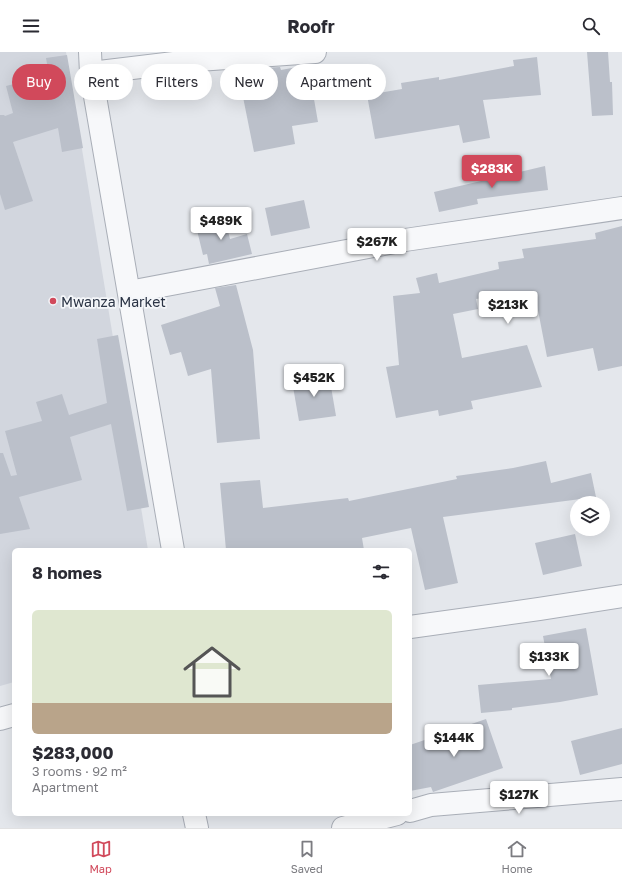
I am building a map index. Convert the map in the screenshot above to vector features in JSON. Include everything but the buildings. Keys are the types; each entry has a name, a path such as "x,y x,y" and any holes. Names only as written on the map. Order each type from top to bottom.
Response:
{"street":[{"path":"90,52 91,64"},
{"path":"133,69 198,60 315,52"},
{"path":"96,100 174,548"},
{"path":"129,292 405,240 622,208"},
{"path":"412,627 622,596"},
{"path":"0,719 12,716"},
{"path":"412,810 432,805 622,789"},
{"path":"194,816 197,828"},
{"path":"343,828 389,816"}],"shaded area":[{"name":"Mwanza Market","path":"0,52 66,52 148,548 12,548 12,683 0,686"}],"place":[{"name":"Mwanza Market","path":"53,301"}]}
